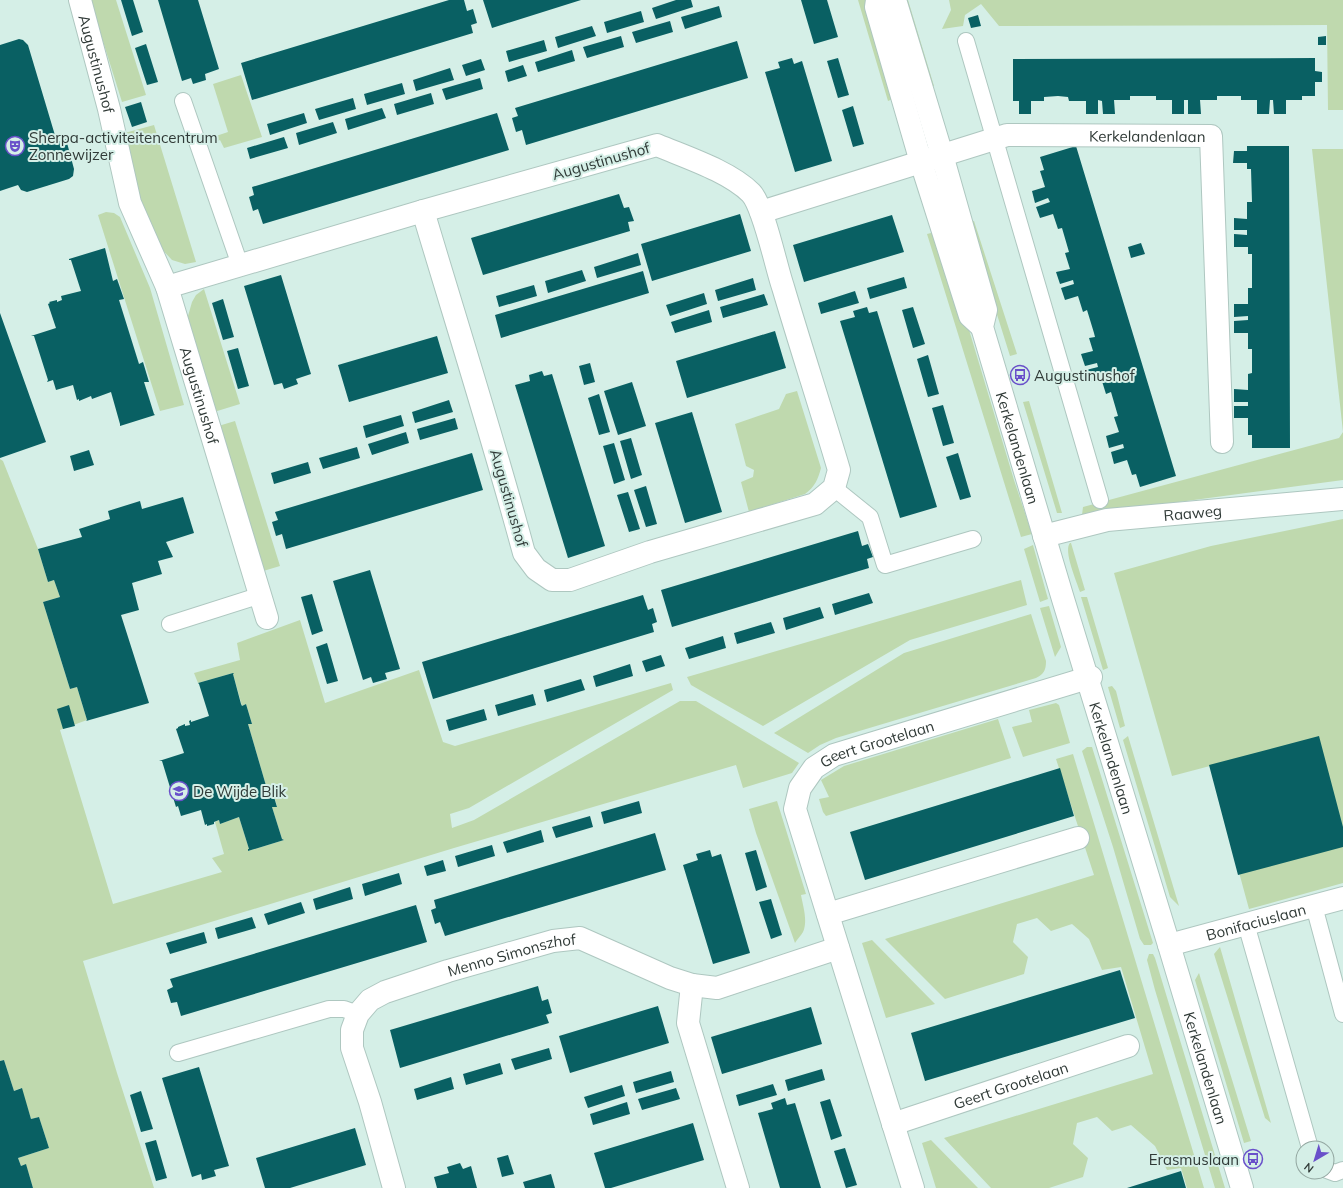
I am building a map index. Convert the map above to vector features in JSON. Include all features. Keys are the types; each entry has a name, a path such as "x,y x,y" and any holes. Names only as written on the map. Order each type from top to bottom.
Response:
{"street":[{"name":"Augustinushof","path":"80,0 109,109 130,203 167,286 267,618"},
{"name":"Kerkelandenlaan","path":"876,0 876,7 986,310 982,327 1044,536 1089,677 1170,945 1242,1188"},
{"name":"Kerkelandenlaan","path":"894,0 896,2 931,159"},
{"name":"Kerkelandenlaan","path":"931,159 1007,135 1211,136 1222,442"},
{"name":"Augustinushof","path":"167,286 423,211 656,145 715,170 738,182 752,194 761,212 839,470 834,488 815,504 650,552 570,580 552,580 536,568 524,553 470,363 452,309 423,211"},
{"path":"761,212 931,159"},
{"name":"Raaweg","path":"1044,536 1107,520 1343,499"},
{"name":"Geert Grootelaan","path":"913,1188 795,809 800,788 814,768 834,755 1089,677"},
{"path":"828,914 1078,838"},
{"name":"Bonifaciuslaan","path":"1170,945 1343,898"},
{"name":"Menno Simonszhof","path":"394,1188 370,1102 352,1048 352,1030 358,1014 370,1000 385,992 448,971 553,941 580,938 670,978 692,985 717,988 838,948"},
{"path":"692,985 688,1023 738,1188"},
{"name":"Geert Grootelaan","path":"893,1124 1128,1046"}],"lane":[{"path":"966,41 1100,500"},
{"path":"183,100 240,265"},
{"path":"834,488 870,517 885,565 973,539"},
{"path":"170,624 261,595"},
{"path":"1314,906 1343,1014"},
{"path":"1246,924 1308,1140"},
{"path":"178,1053 329,1009 344,1009 358,1014"}],"green space":[{"path":"90,0 116,0 146,95 122,102"},
{"path":"858,0 866,0 895,98 888,101"},
{"path":"901,0 908,0 934,86 930,87"},
{"path":"949,0 1343,0 1343,110 1328,110 1327,25 999,26 981,4 965,15 963,26 942,29 951,10"},
{"path":"241,75 262,137 224,148 220,140 212,143 210,138 228,132 213,84"},
{"path":"154,125 196,262 185,264 172,260 157,244 132,185 121,134"},
{"path":"1312,149 1343,149 1343,432"},
{"path":"106,212 114,213 120,217 150,288 184,405 160,411 98,215"},
{"path":"974,221 1017,354 1010,356 968,222"},
{"path":"935,232 964,313 1014,480 1032,534 1021,537 927,234"},
{"path":"204,289 240,404 214,412 186,323 192,302 196,295"},
{"path":"797,391 821,468 817,479 814,486 805,494 749,512 741,482 753,477 754,470 746,466 735,424 779,409 786,394"},
{"path":"1029,401 1062,513 1057,513 1023,402"},
{"path":"235,421 280,566 260,572 215,427"},
{"path":"1343,432 1343,480 1082,515 1083,507 1339,438"},
{"path":"0,459 3,461 38,549 48,582 54,580 60,597 43,602 70,689 77,687 87,720 60,730 113,904 222,872 212,858 224,854 215,822 219,820 220,824 239,817 249,849 248,851 284,840 282,839 272,807 277,806 271,787 267,789 248,724 252,724 246,704 242,706 233,673 198,683 194,673 240,660 237,643 300,620 325,703 419,670 443,742 455,746 671,683 673,690 469,808 450,814 452,828 474,820 680,701 696,701 799,763 792,773 743,788 736,765 454,848 83,961 154,1188 33,1188 26,1165 21,1166 18,1158 49,1148 39,1117 31,1119 21,1088 14,1091 4,1060 0,1061"},
{"path":"1343,519 1343,883 1249,909 1210,766 1172,776 1114,573 1211,546"},
{"path":"1070,543 1085,590 1080,592 1069,559 1068,547"},
{"path":"1033,545 1048,599 1040,602 1024,549"},
{"path":"1021,580 1027,605 910,640 763,726 691,685 687,677"},
{"path":"1081,597 1087,597 1108,668 1103,670"},
{"path":"1049,606 1061,647 1055,657 1040,608"},
{"path":"1031,614 1046,661 1044,671 1036,678 836,738 820,745 808,753 774,733 904,653"},
{"path":"1112,686 1116,691 1125,726 1120,728 1108,687"},
{"path":"1056,703 1059,705 1070,743 1023,757 1012,727 1032,722 1029,710"},
{"path":"998,719 1011,758 826,816 823,812 819,799 829,797 821,780 844,766"},
{"path":"1128,736 1179,906 1170,897 1123,740"},
{"path":"1087,747 1092,747 1153,943 1151,945 1144,945 1140,939 1113,847 1082,751"},
{"path":"1073,754 1204,1188 1187,1188 1181,1168 1167,1170 1155,1146 1131,1125 1112,1131 1097,1117 1077,1123 1073,1144 1088,1158 1083,1177 1049,1188 991,1188 944,1138 1153,1074 1121,967 1102,970 1089,939 1072,924 1051,931 1037,918 1017,924 1013,942 1028,957 1024,974 945,999 885,939 1094,875 1056,759"},
{"path":"777,801 806,894 801,895 805,914 804,928 795,943 749,809"},
{"path":"872,940 935,1004 886,1018 862,943"},
{"path":"1220,947 1271,1123 1265,1118 1214,954"},
{"path":"1149,954 1153,954 1155,958 1225,1188 1215,1188 1155,990 1147,960"},
{"path":"1199,973 1251,1141 1244,1143 1195,980"},
{"path":"931,1140 978,1188 936,1188 922,1143"}],"building":[{"path":"121,0 133,0 143,32 132,36"},
{"path":"158,0 198,0 219,69 205,74 206,80 193,84 191,78 182,81"},
{"path":"449,0 464,0 467,11 473,9 477,23 471,25 473,33 252,100 241,63"},
{"path":"483,0 581,0 492,28"},
{"path":"676,0 691,0 693,7 656,19 652,8"},
{"path":"801,0 827,0 838,37 814,44"},
{"path":"719,6 722,17 685,29 681,17"},
{"path":"641,11 644,22 607,33 604,22"},
{"path":"978,15 981,26 971,28 968,18"},
{"path":"670,21 673,32 636,43 632,32"},
{"path":"592,26 596,36 558,48 555,37"},
{"path":"621,36 624,47 587,58 583,47"},
{"path":"1326,36 1326,45 1318,45 1318,37"},
{"path":"19,39 23,40 28,45 57,142 66,139 74,169 73,176 69,179 27,192 21,190 18,185 0,191 0,45"},
{"path":"544,40 547,51 509,62 506,51"},
{"path":"737,41 748,78 526,145 522,130 516,132 512,118 518,116 515,108"},
{"path":"146,44 158,82 147,85 135,48"},
{"path":"572,50 575,61 538,72 535,62"},
{"path":"792,58 794,64 802,61 832,161 795,172 765,72 780,68 778,62"},
{"path":"838,58 849,95 838,98 827,61"},
{"path":"1315,58 1315,71 1322,72 1322,82 1315,82 1315,96 1302,96 1302,100 1286,100 1286,114 1274,114 1273,100 1270,100 1269,114 1257,114 1257,100 1241,100 1241,96 1217,96 1217,100 1200,100 1201,114 1188,114 1188,100 1184,100 1184,114 1172,114 1172,100 1156,100 1156,96 1130,96 1130,100 1114,100 1115,114 1103,114 1102,101 1098,100 1098,114 1086,114 1086,101 1069,101 1068,97 1058,96 1044,97 1044,101 1031,101 1031,114 1019,114 1019,101 1013,101 1013,59"},
{"path":"481,59 485,70 466,76 462,65"},
{"path":"523,65 527,76 508,82 505,71"},
{"path":"450,68 454,80 416,91 413,80"},
{"path":"480,78 483,89 446,100 442,89"},
{"path":"402,83 405,94 367,105 364,94"},
{"path":"431,93 434,104 397,115 394,104"},
{"path":"353,98 356,109 319,120 315,109"},
{"path":"141,102 147,122 132,127 125,107"},
{"path":"853,106 864,144 853,147 842,110"},
{"path":"382,108 386,118 348,130 345,119"},
{"path":"304,113 307,123 270,135 267,124"},
{"path":"497,113 509,150 263,224 258,209 253,211 249,197 254,195 252,187"},
{"path":"333,122 337,133 299,145 296,133"},
{"path":"284,137 288,148 250,159 247,148"},
{"path":"1076,146 1176,476 1140,487 1136,474 1132,475 1127,460 1114,464 1111,452 1124,448 1123,444 1109,448 1106,436 1119,432 1114,417 1118,416 1111,392 1106,394 1101,378 1089,382 1086,370 1098,367 1097,363 1085,366 1081,354 1093,351 1089,338 1095,337 1094,333 1087,310 1083,312 1078,296 1065,300 1061,288 1074,284 1073,280 1060,284 1056,272 1070,269 1065,253 1069,252 1062,228 1058,229 1053,214 1040,218 1036,207 1050,202 1048,198 1035,203 1032,191 1045,187 1040,171 1044,170 1040,157"},
{"path":"1247,146 1289,146 1290,448 1252,448 1252,435 1248,435 1248,418 1234,418 1234,406 1248,406 1248,402 1234,402 1234,389 1248,390 1248,374 1252,373 1252,349 1248,349 1248,333 1234,333 1234,321 1248,320 1248,316 1234,317 1234,304 1248,304 1248,288 1252,288 1252,254 1248,254 1248,247 1234,247 1234,234 1247,235 1247,230 1234,230 1234,218 1247,219 1247,202 1252,202 1251,169 1247,169 1247,163 1233,163 1234,151 1247,151"},
{"path":"619,194 624,208 629,207 634,221 628,222 630,231 483,275 471,238"},
{"path":"740,214 751,251 652,281 641,244"},
{"path":"892,215 904,252 804,282 793,245"},
{"path":"1141,243 1145,254 1131,258 1128,247"},
{"path":"105,248 113,281 117,279 124,299 119,300 139,364 143,362 149,382 144,382 155,415 120,426 111,392 92,399 91,396 79,401 79,399 77,400 73,385 56,390 53,380 47,382 48,380 34,336 31,336 56,328 48,304 50,303 49,302 57,300 57,302 62,300 61,296 81,291 71,260 69,259"},
{"path":"638,253 641,265 597,278 594,267"},
{"path":"582,270 586,281 548,293 545,281"},
{"path":"643,271 649,293 501,338 495,315"},
{"path":"281,275 311,374 296,379 298,384 284,389 282,383 274,385 244,286"},
{"path":"904,277 907,288 870,299 867,288"},
{"path":"753,278 756,290 718,301 715,290"},
{"path":"534,285 537,296 499,307 496,296"},
{"path":"855,291 859,303 821,314 818,303"},
{"path":"704,293 707,304 670,316 666,305"},
{"path":"764,294 768,305 723,318 720,307"},
{"path":"223,299 234,337 223,340 212,303"},
{"path":"867,307 869,313 877,311 937,507 900,518 840,321 855,317 853,311"},
{"path":"913,307 925,344 913,348 902,310"},
{"path":"709,310 712,322 675,333 671,322"},
{"path":"0,313 46,442 0,458"},
{"path":"775,331 786,368 687,398 676,361"},
{"path":"437,336 448,373 349,402 338,365"},
{"path":"238,348 249,386 238,389 227,351"},
{"path":"928,355 939,394 928,397 917,359"},
{"path":"590,363 595,382 584,385 579,366"},
{"path":"542,371 544,376 552,374 605,546 568,558 515,385 530,381 529,375"},
{"path":"632,382 646,426 618,435 604,391"},
{"path":"599,394 610,432 599,435 588,398"},
{"path":"449,400 453,412 415,423 412,412"},
{"path":"943,405 954,443 943,446 932,408"},
{"path":"692,412 722,512 685,523 655,423"},
{"path":"401,415 404,426 366,438 363,426"},
{"path":"455,418 458,429 420,440 417,429"},
{"path":"406,432 409,443 372,455 368,444"},
{"path":"631,438 642,475 631,479 620,441"},
{"path":"614,443 625,480 614,484 603,446"},
{"path":"357,447 360,458 323,469 319,458"},
{"path":"89,450 94,465 74,471 70,456"},
{"path":"472,453 483,490 286,549 282,534 276,536 272,522 278,520 275,512"},
{"path":"958,453 971,497 960,500 946,457"},
{"path":"308,462 311,473 274,484 271,473"},
{"path":"646,486 657,524 646,527 634,490"},
{"path":"628,492 640,529 629,532 617,495"},
{"path":"183,497 194,533 166,542 173,557 158,561 162,574 132,583 139,610 121,615 149,703 86,721 87,720 77,687 70,689 43,602 60,597 54,580 48,582 38,549 82,537 79,529 110,519 108,511 140,501 142,509"},
{"path":"858,531 862,546 868,544 873,557 867,559 869,568 672,627 661,590"},
{"path":"370,570 400,669 385,673 387,679 373,683 371,677 363,680 333,581"},
{"path":"869,593 873,603 835,615 832,604"},
{"path":"312,594 323,631 312,635 301,597"},
{"path":"643,595 648,610 653,608 657,622 652,624 654,632 433,699 422,662"},
{"path":"820,607 824,618 786,630 783,618"},
{"path":"771,622 775,633 737,644 734,633"},
{"path":"723,636 726,648 689,659 685,648"},
{"path":"327,643 338,681 327,684 316,647"},
{"path":"661,655 665,666 646,672 642,661"},
{"path":"630,664 633,676 596,687 593,676"},
{"path":"233,673 241,704 242,706 246,704 252,724 248,724 267,789 271,787 277,807 272,807 282,839 284,840 248,851 249,849 239,817 220,824 219,820 214,822 214,824 207,826 207,824 205,825 201,810 181,816 178,806 176,807 162,761 159,761 184,753 176,729 178,727 185,724 185,726 190,725 189,721 191,720 191,722 209,716 198,683"},
{"path":"581,679 585,690 547,702 544,690"},
{"path":"533,694 536,705 498,716 495,705"},
{"path":"69,705 75,726 63,729 57,709"},
{"path":"484,709 487,720 449,731 446,720"},
{"path":"1319,736 1343,827 1343,847 1238,875 1209,765"},
{"path":"1060,768 1074,816 865,880 850,832"},
{"path":"639,801 642,813 604,824 601,812"},
{"path":"590,816 593,827 556,838 552,827"},
{"path":"541,830 544,842 507,853 503,842"},
{"path":"655,833 666,870 445,936 440,922 435,924 431,910 436,908 434,900"},
{"path":"492,845 495,856 458,867 455,856"},
{"path":"710,850 712,857 721,854 750,953 713,964 683,865 698,860 696,854"},
{"path":"756,850 767,887 756,891 745,853"},
{"path":"443,860 446,871 427,876 424,866"},
{"path":"399,873 402,884 365,896 362,884"},
{"path":"350,887 353,899 316,910 313,899"},
{"path":"771,899 782,935 771,939 759,902"},
{"path":"301,902 305,913 268,925 264,914"},
{"path":"416,905 427,942 181,1016 177,1002 171,1003 167,990 173,987 170,979"},
{"path":"252,917 256,928 218,939 215,928"},
{"path":"204,932 207,943 170,954 166,943"},
{"path":"1120,970 1135,1018 925,1081 911,1033"},
{"path":"538,986 542,1001 548,999 552,1013 546,1015 549,1023 400,1068 390,1030"},
{"path":"658,1006 669,1043 570,1073 559,1036"},
{"path":"811,1007 822,1044 722,1074 711,1037"},
{"path":"549,1048 552,1059 515,1070 511,1059"},
{"path":"4,1060 14,1091 22,1088 31,1119 39,1117 49,1148 18,1158 21,1166 26,1164 33,1188 0,1188 0,1061"},
{"path":"500,1063 503,1074 466,1085 463,1074"},
{"path":"199,1067 229,1166 214,1170 216,1176 202,1180 201,1174 192,1177 162,1078"},
{"path":"822,1069 825,1080 788,1091 785,1080"},
{"path":"671,1071 674,1082 636,1093 633,1082"},
{"path":"451,1077 454,1089 417,1100 414,1089"},
{"path":"773,1084 777,1095 739,1106 736,1095"},
{"path":"622,1085 625,1096 588,1108 584,1097"},
{"path":"676,1088 680,1099 642,1110 638,1099"},
{"path":"141,1091 153,1129 141,1132 130,1095"},
{"path":"785,1098 787,1105 795,1103 821,1188 780,1188 758,1113 773,1109 771,1103"},
{"path":"830,1099 842,1136 831,1140 820,1102"},
{"path":"627,1102 630,1114 593,1125 590,1114"},
{"path":"693,1123 704,1160 611,1188 605,1188 594,1153"},
{"path":"355,1128 366,1165 290,1188 265,1188 256,1158"},
{"path":"156,1140 167,1178 156,1181 145,1143"},
{"path":"845,1148 857,1185 846,1188 834,1151"},
{"path":"508,1155 514,1174 502,1177 497,1158"},
{"path":"460,1163 463,1169 471,1166 477,1188 437,1188 434,1177 449,1173 447,1167"},
{"path":"1181,1171 1186,1188 1127,1188"},
{"path":"551,1174 555,1188 525,1188 523,1182"}],"place":[{"name":"Sherpa-activiteitencentrum Zonnewijzer","path":"15,146"},
{"name":"Augustinushof","path":"1020,375"},
{"name":"De Wijde Blik","path":"179,791"},
{"name":"Erasmuslaan","path":"1253,1159"}]}
